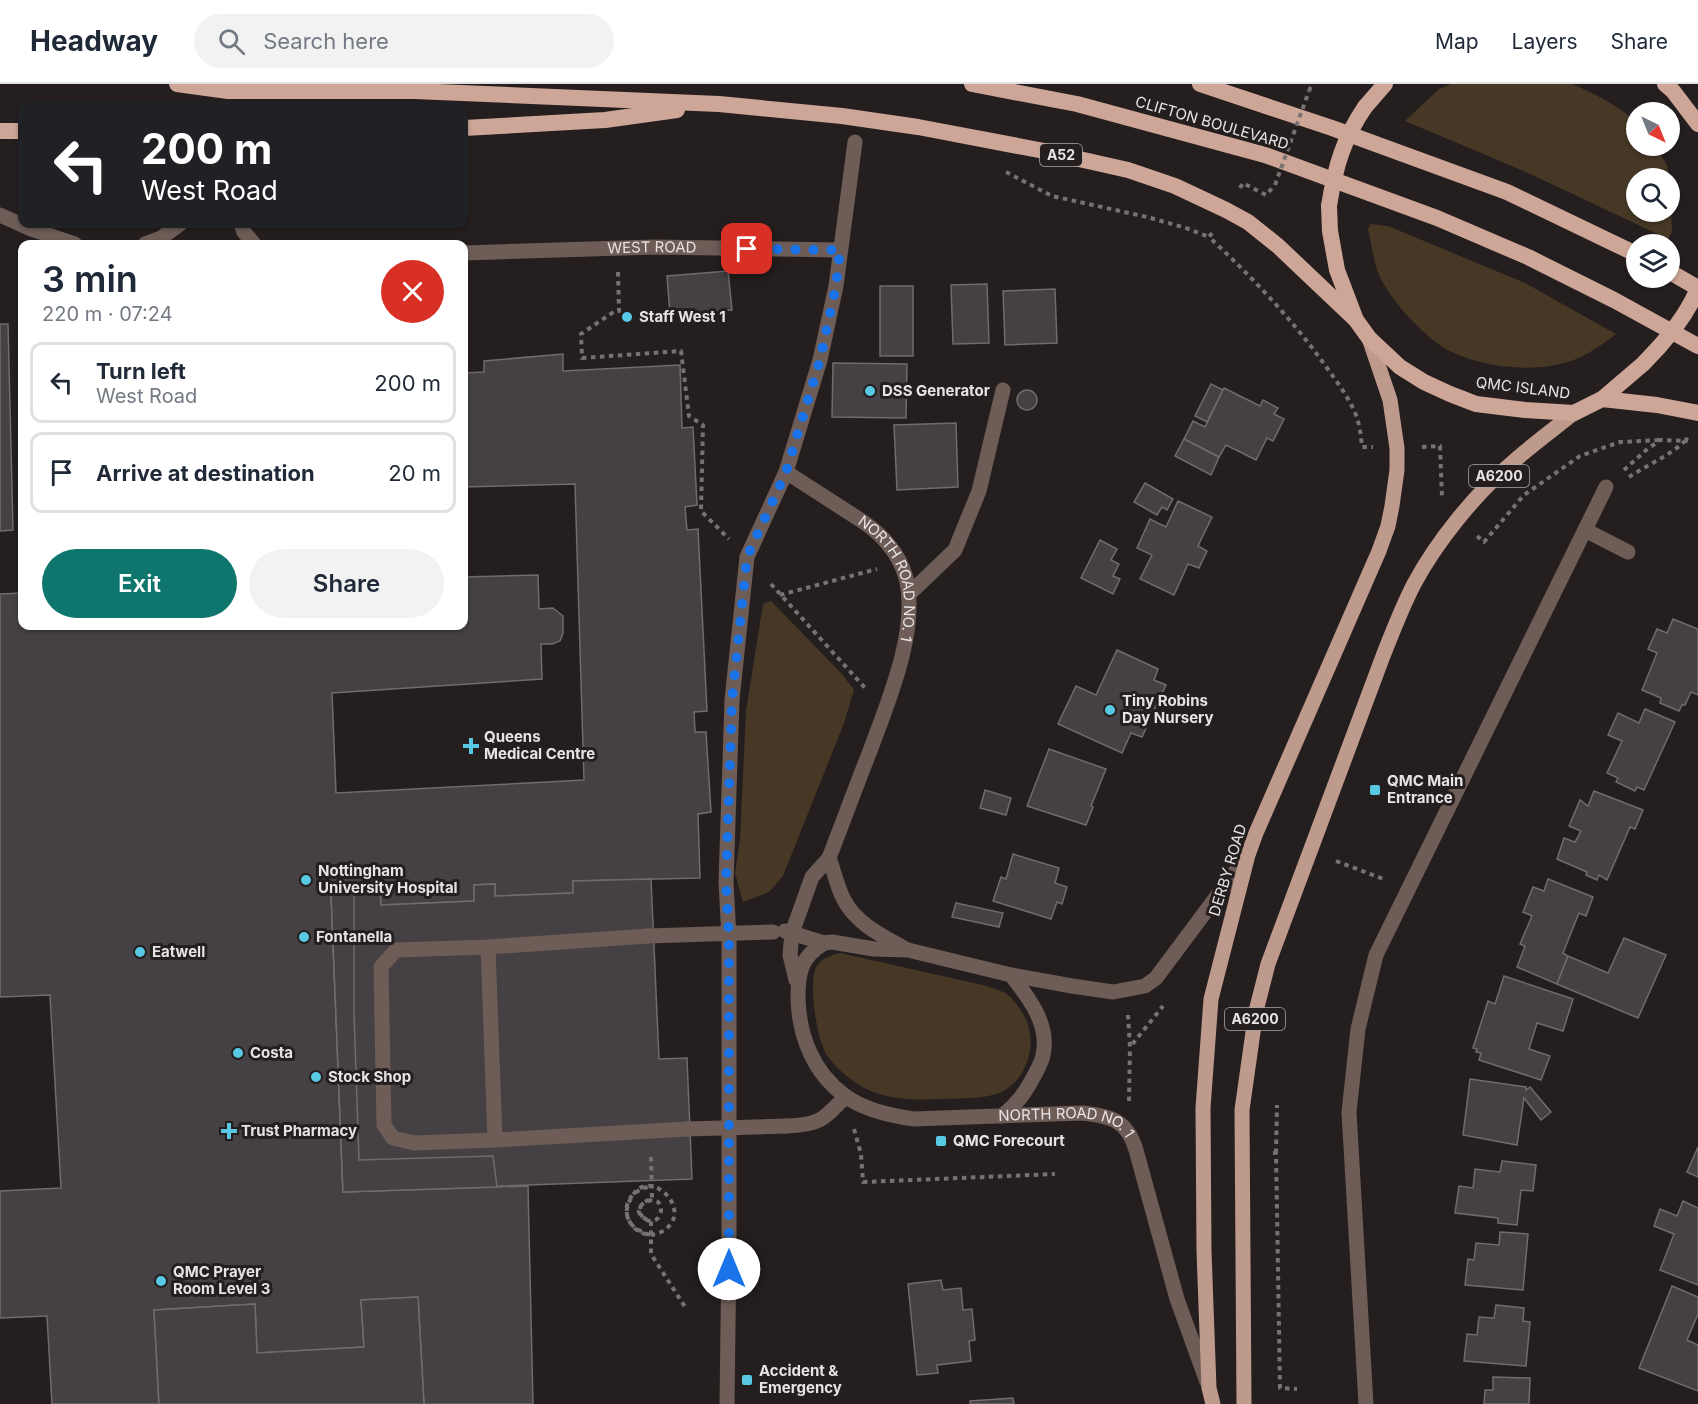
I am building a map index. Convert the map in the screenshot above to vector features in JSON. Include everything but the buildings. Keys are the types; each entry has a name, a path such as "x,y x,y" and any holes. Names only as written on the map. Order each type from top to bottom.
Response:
{"highway":[{"name":"A52","path":"177,84 228,91 414,91 719,104 842,116 1039,150 1128,170 1175,186 1226,210 1248,222 1278,246 1356,320"},
{"name":"CLIFTON BOULEVARD","path":"972,84 1077,104 1253,152 1437,218 1528,257 1698,346"},
{"name":"CLIFTON BOULEVARD","path":"1200,84 1332,128 1507,192 1626,249"},
{"name":"QMC ISLAND","path":"1385,84 1353,124 1335,171 1329,206 1330,231 1337,270 1356,320 1369,338 1400,367 1424,382 1476,404 1574,413 1602,399 1659,347 1688,311 1698,288"},
{"path":"1665,84 1698,124"},
{"path":"468,128 605,120 719,104"},
{"path":"0,130 18,131"},
{"path":"1680,278 1698,288"},
{"path":"1602,399 1657,405 1698,414"}],"main road":[{"name":"DERBY ROAD","path":"1213,1404 1209,1388 1204,1251 1204,1097 1211,999 1248,855 1388,526 1397,470 1397,448 1390,400 1369,338"},
{"name":"A6200","path":"1244,1404 1242,1110 1256,1011 1268,964 1383,656 1415,582 1435,550 1476,498 1512,462 1574,413"}],"street":[{"path":"727,1404 729,938 726,882 732,700 747,557 786,472 820,360 836,286 855,142"},
{"path":"0,215 18,223"},
{"path":"29,228 63,240"},
{"path":"156,240 175,228"},
{"name":"WEST ROAD","path":"468,253 617,248 840,250"},
{"path":"909,594 955,550 979,491 1004,390"},
{"name":"NORTH ROAD NO. 1","path":"786,472 874,530 894,550 901,563 909,594 907,630 900,665 885,710 829,858 812,878 792,933 790,956 798,986"},
{"path":"1366,1404 1349,1112 1358,1029 1376,955 1606,487"},
{"path":"1585,530 1628,552"},
{"path":"824,943 806,959 800,969 798,1011 801,1032 809,1052 819,1070 845,1097 829,1115 809,1125 414,1143 393,1138 384,1125 381,967 396,950 783,931 824,943 832,942 874,949 908,950 1011,975 1113,992 1145,986 1156,978 1248,855"},
{"path":"829,858 843,898 853,913 879,935 908,950"},
{"path":"488,947 495,1140"},
{"path":"1002,1116 1024,1095 1043,1055 1045,1037 1039,1017 1011,975"},
{"name":"NORTH ROAD NO. 1","path":"845,1097 894,1117 914,1119 1082,1113 1105,1115 1120,1124 1132,1138 1177,1299 1209,1388"}],"path":[{"path":"1237,191 1243,183 1266,195 1275,185 1312,84"},
{"path":"1213,231 1209,237 1248,273 1312,346 1341,388 1355,414 1360,428 1362,447 1372,447"},
{"path":"617,248 619,311 615,311 581,334 582,358 681,351 689,416 703,425 701,511 747,557 885,710"},
{"path":"1628,478 1676,450 1686,441 1688,433"},
{"path":"1606,487 1660,440"},
{"path":"1475,534 1484,542 1524,495 1580,456 1620,442 1686,441"},
{"path":"1425,447 1440,446 1442,506"},
{"path":"780,595 901,563"},
{"path":"1336,861 1409,888"},
{"path":"1130,1047 1167,1002"},
{"path":"1128,1012 1130,1102"},
{"path":"845,1097 861,1155 863,1182 1055,1174"},
{"path":"1277,1105 1275,1153 1280,1388 1297,1389"},
{"path":"650,1234 639,1231 632,1226 627,1216 627,1207 629,1201 632,1195 639,1189 648,1186 657,1188 666,1192 672,1200 673,1218 668,1227 651,1235 641,1233 633,1227 628,1220 626,1210 629,1200 634,1193 643,1188 652,1186 652,1193 652,1199 641,1204 639,1212 646,1220 651,1221 657,1219 660,1214 659,1203 653,1200 647,1200 642,1203 639,1208 640,1214 643,1219 651,1221"},
{"path":"651,1221 651,1254 687,1310"}],"shaded area":[{"path":"1451,84 1572,84 1598,96 1626,114 1626,156 1662,156 1667,168 1626,168 1626,219 1526,172 1405,121 1439,89"},
{"path":"1632,222 1672,222 1671,234 1657,234"},
{"path":"1370,224 1388,226 1525,283 1616,334 1580,357 1542,367 1497,365 1453,353 1421,330 1389,292 1376,265 1368,229"},
{"path":"771,601 842,674 854,690 844,723 783,876 769,892 743,902 735,873 740,840 746,711 763,604"},
{"path":"840,953 987,986 1008,995 1025,1017 1028,1025 1030,1046 1025,1068 1012,1085 1003,1091 975,1098 892,1097 869,1090 854,1081 833,1063 824,1050 814,1007 813,984 817,966 825,958"}],"place":[{"name":"Staff West 1","path":"627,317"},
{"name":"DSS Generator","path":"870,391"},
{"name":"Tiny Robins Day Nursery","path":"1110,710"},
{"name":"Queens Medical Centre","path":"471,746"},
{"name":"QMC Main Entrance","path":"1375,790"},
{"name":"Nottingham University Hospital","path":"306,880"},
{"name":"Fontanella","path":"304,937"},
{"name":"Eatwell","path":"140,952"},
{"name":"Costa","path":"238,1053"},
{"name":"Stock Shop","path":"316,1077"},
{"name":"Trust Pharmacy","path":"229,1131"},
{"name":"QMC Forecourt","path":"941,1141"},
{"name":"QMC Prayer Room Level 3","path":"161,1281"},
{"name":"Accident & Emergency","path":"747,1380"}],"route":[{"path":"729,1269 729,938 726,882 732,700 747,557 786,472 820,360 836,286 840,250 747,249"}]}
